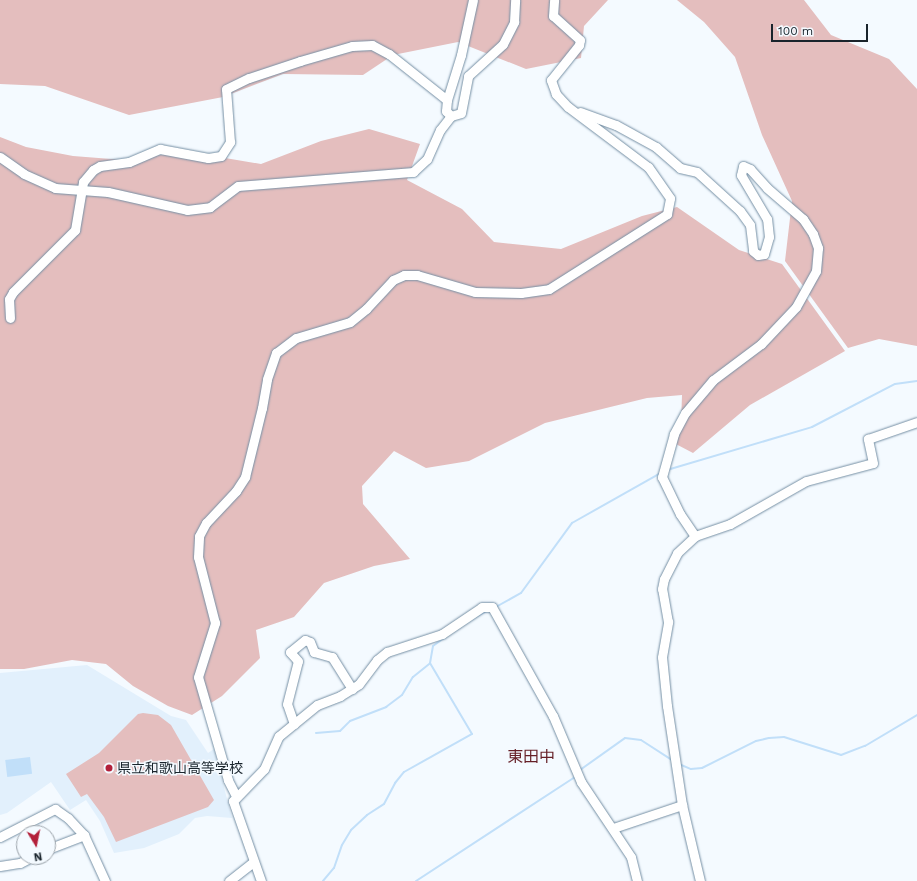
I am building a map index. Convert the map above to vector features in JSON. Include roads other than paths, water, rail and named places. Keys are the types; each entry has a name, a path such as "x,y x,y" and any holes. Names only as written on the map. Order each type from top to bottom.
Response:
{"street":[{"path":"451,116 446,112 447,100 461,55 473,0"},
{"path":"0,158 40,183 55,188 108,192 170,208 195,210 210,207 238,186 413,172 427,158 440,130 451,116 461,113 468,76 495,53 512,29 516,9 515,0"},
{"path":"236,796 228,780 198,677 216,623 198,557 199,536 206,523 236,492 245,477 270,365 276,353 296,338 350,322 366,309 393,280 404,275 417,275 475,292 521,293 549,288 667,214 670,198 648,166 568,108 556,94 550,80 580,45 580,40 553,16 554,0"},
{"path":"10,318 9,299 13,292 75,230 86,175 100,166 129,162 160,149 208,158 222,156 230,142 226,88 268,71 352,46 372,45 378,47 447,100"},
{"path":"568,108 616,125 656,146 680,168 697,172 740,211 750,225 752,251 758,255 764,254 769,237 767,219 741,175 743,166 750,169 767,188 803,219 813,234 818,248 816,271 796,308 761,344 735,362 702,391 685,413 674,434 662,477 680,514 695,536"},
{"path":"700,881 682,805 662,664 668,622 662,589 664,579 677,553 695,536 730,524 806,481 873,463 868,439 917,422"},
{"path":"261,881 235,811 233,801 236,796 264,770 279,736 317,705 352,689 387,652 442,634 482,607 492,606 553,716 581,782 631,857 637,881"},
{"path":"294,724 287,704 298,661 290,652 305,640 310,642 314,652 332,657 352,689"},
{"path":"613,828 682,805"},
{"path":"0,836 55,809 68,818 84,835 105,881"},
{"path":"56,846 84,835"},
{"path":"229,881 253,862"},
{"path":"0,866 16,864"}],"water":[{"path":"30,757 32,774 7,777 5,760"}],"waterway":[{"path":"667,470 812,427 895,384 917,381"},
{"path":"494,608 521,593 572,523 659,474"},
{"path":"473,618 489,610"},
{"path":"316,733 340,731 350,721 386,707 402,695 413,677 430,663 433,646 444,638"},
{"path":"323,881 334,868 342,845 351,830 367,815 384,804 395,783 404,772 472,734 430,663"},
{"path":"679,764 691,769 702,768 756,741 784,737 841,755 865,746 917,715"},
{"path":"580,770 625,738 641,740 673,761"},
{"path":"416,881 575,777"}],"place":[{"name":"県立和歌山高等学校","path":"109,768"}],"district":[{"name":"東田中","path":"531,757"}]}
